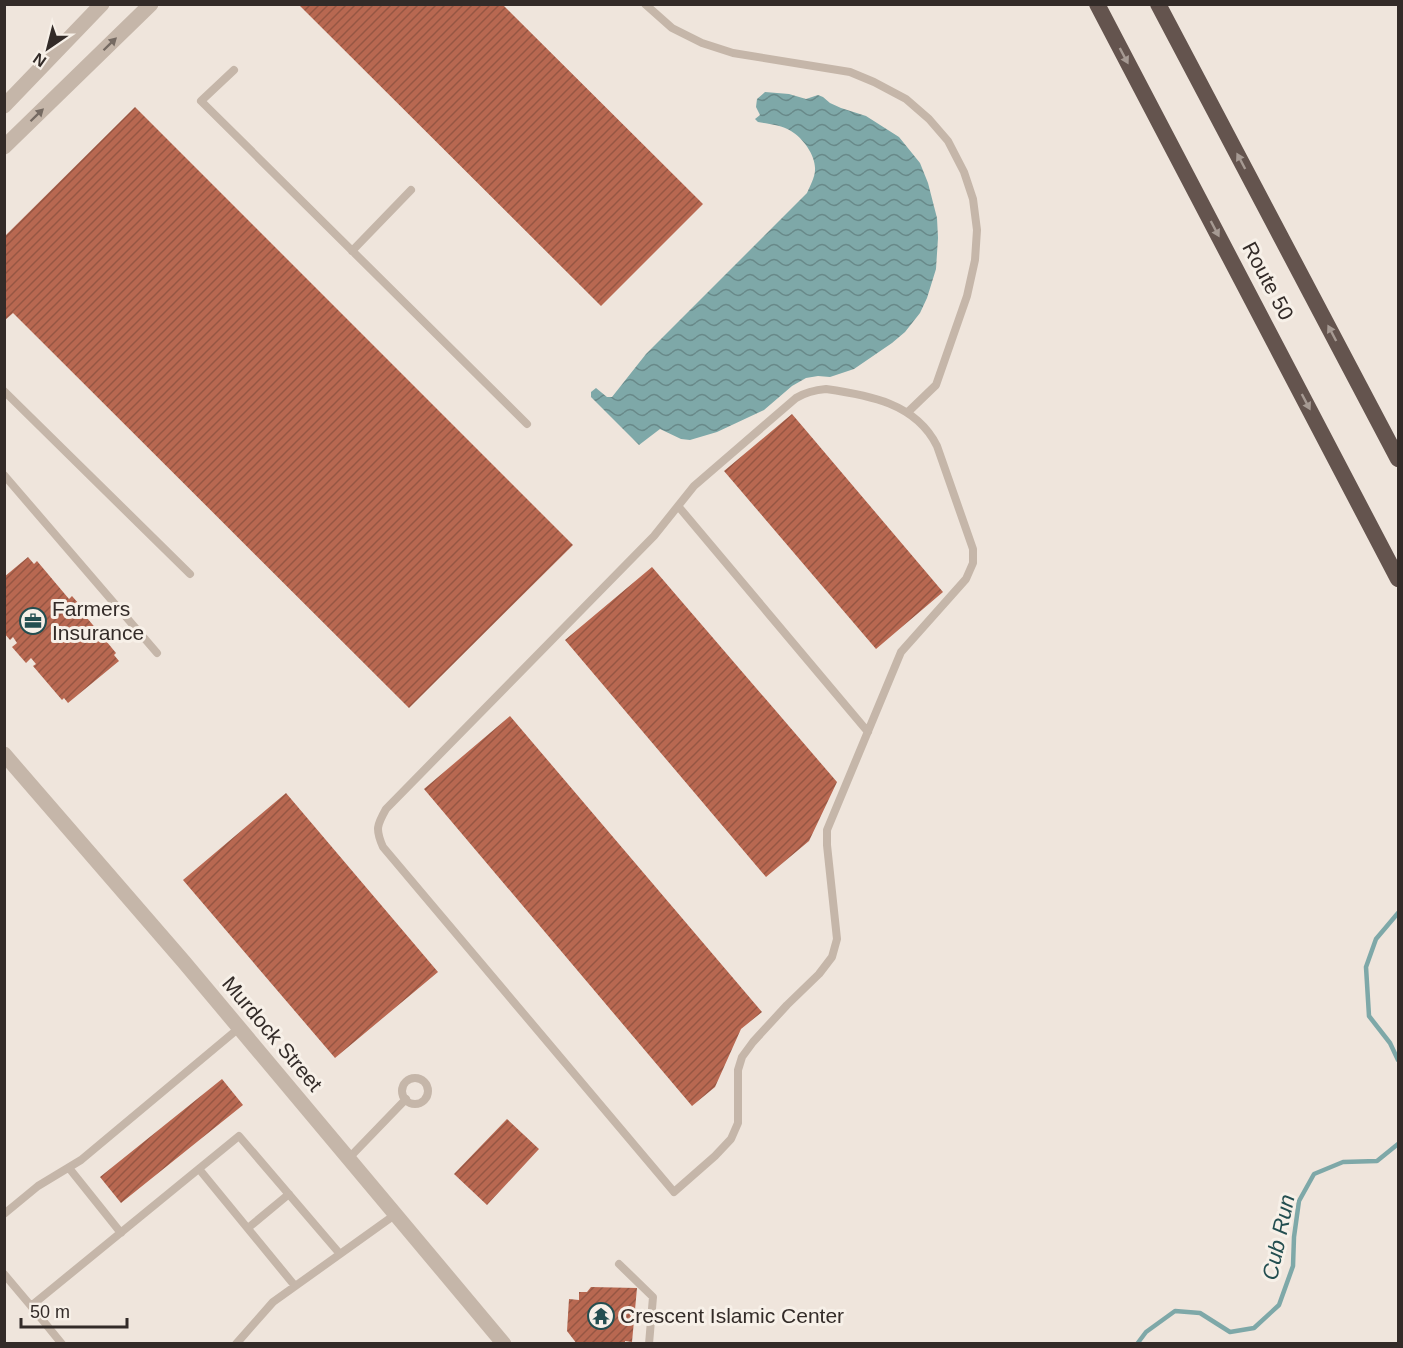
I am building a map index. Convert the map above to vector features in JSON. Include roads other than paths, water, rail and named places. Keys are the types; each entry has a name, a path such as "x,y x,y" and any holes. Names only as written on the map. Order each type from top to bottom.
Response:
{"highway":[{"name":"Route 50","path":"1097,4 1398,579"},
{"name":"Route 50","path":"1158,4 1398,459"}],"street":[{"path":"4,106 102,4"},
{"path":"4,147 151,4"},
{"name":"Murdock Street","path":"4,754 239,1028 504,1344"}],"lane":[{"path":"645,4 672,28 702,43 733,53 850,72 874,82 906,99 929,119 948,141 964,172 973,199 977,230 975,260 967,296 936,385 908,412"},
{"path":"234,70 201,101 527,424"},
{"path":"352,251 411,190"},
{"path":"826,389 875,398 908,412 930,433 937,446 974,556 966,579 901,652 827,830 826,845 837,939 832,957 742,1057 738,1070 738,1123 731,1139 674,1192 383,847 378,836 379,822 386,809 654,536 694,486 796,398 806,392 826,389"},
{"path":"4,391 189,574"},
{"path":"4,475 157,653"},
{"path":"678,506 868,732"},
{"path":"4,1214 38,1186 81,1160 239,1028"},
{"path":"349,1158 406,1100"},
{"path":"31,1306 239,1136 340,1254"},
{"path":"69,1167 121,1233"},
{"path":"199,1169 295,1286"},
{"path":"248,1228 289,1194"},
{"path":"236,1344 273,1302 396,1214"},
{"path":"619,1264 653,1297 649,1344"},
{"path":"4,1274 62,1344"}],"water":[{"path":"765,92 789,94 806,99 818,95 841,108 866,116 899,137 920,163 937,218 936,269 927,298 920,313 905,332 854,369 830,377 806,378 792,386 764,410 717,432 690,440 681,439 660,429 639,445 591,397 591,392 596,388 607,397 612,397 646,354 807,193 813,179 815,165 808,148 800,138 787,129 758,122 755,119 760,115 756,107 757,99"}],"waterway":[{"name":"Cub Run","path":"1398,913 1376,939 1366,967 1369,1016 1390,1043 1398,1060"},
{"name":"Cub Run","path":"1137,1344 1146,1332 1175,1311 1200,1313 1230,1332 1254,1328 1279,1305 1293,1266 1299,1201 1314,1174 1343,1162 1377,1161 1398,1144"}],"place":[{"name":"Farmers Insurance","path":"33,621"},
{"name":"Crescent Islamic Center","path":"601,1316"}]}
